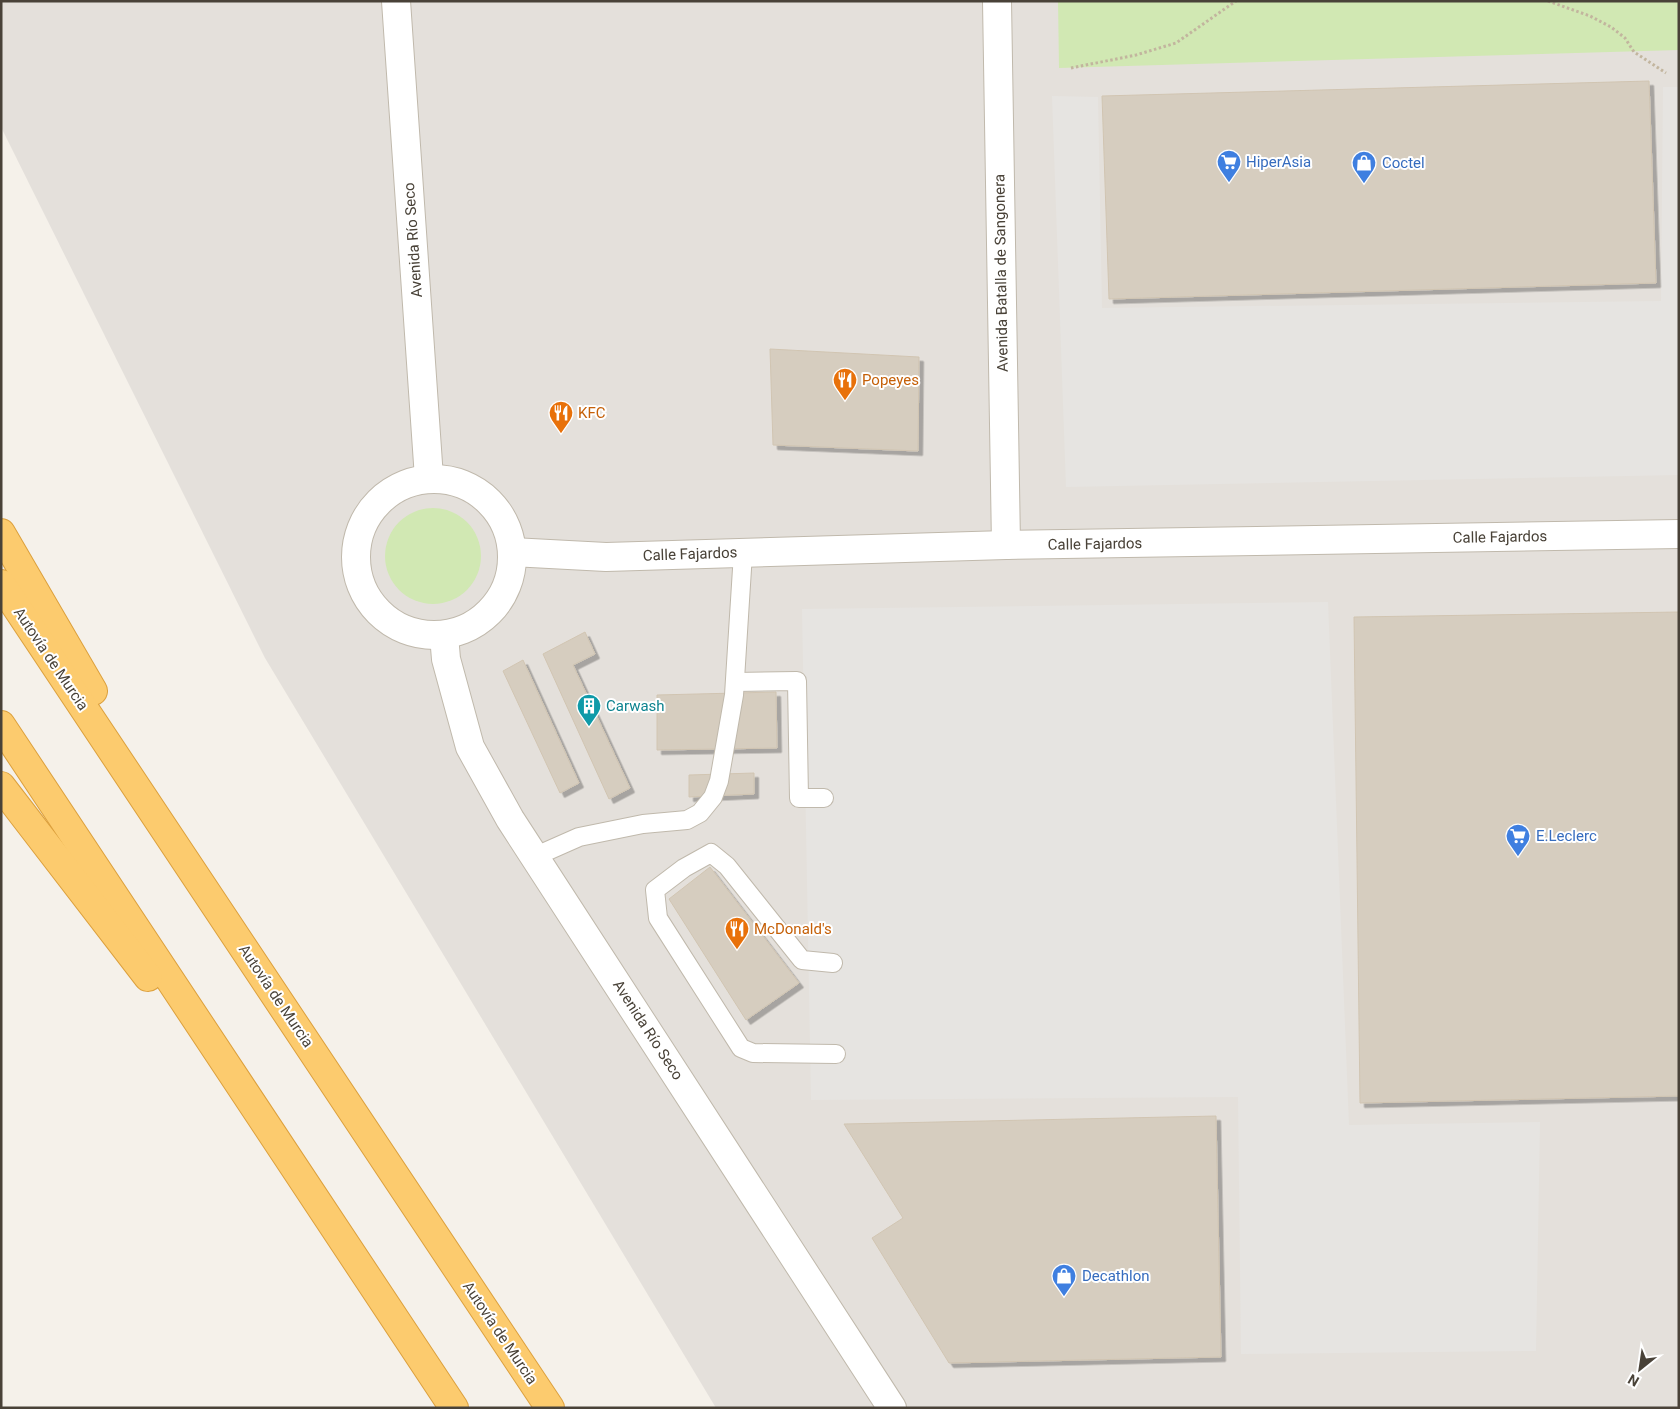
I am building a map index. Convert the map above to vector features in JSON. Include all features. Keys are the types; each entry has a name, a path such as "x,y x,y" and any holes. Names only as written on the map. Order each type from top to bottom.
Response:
{"highway":[{"path":"1,533 231,928"},
{"name":"Autovía de Murcia","path":"1,584 550,1408"},
{"path":"1,725 454,1408"},
{"path":"1,786 283,1152"}],"street":[{"name":"Avenida Río Seco","path":"396,1 429,478"},
{"name":"Avenida Batalla de Sangonera","path":"997,1 1006,546"},
{"path":"429,478 454,481 476,491 494,507 507,528 512,552 511,569 507,585 499,600 475,624 460,631 444,635 418,633 395,625 376,609 362,588 356,564 357,539 367,516 384,497 405,484 429,478"},
{"name":"Calle Fajardos","path":"512,552 606,557 1006,546 1679,534"},
{"name":"Avenida Río Seco","path":"444,635 446,659 470,747 510,819 536,856 892,1408"}],"lane":[{"path":"536,856 579,838 643,824 687,820 700,813 713,798 719,781 734,695 743,553"},
{"path":"735,682 797,681 799,798 824,798"},
{"path":"833,963 802,960 727,866 711,853 684,868 656,890 658,918 741,1048 753,1053 836,1054"}],"path":[{"path":"1070,68 1136,55 1176,43 1236,1"},
{"path":"1548,1 1590,16 1611,27 1625,38 1634,52 1666,73"}],"shaded area":[{"path":"1,1 1679,1 1679,1408 716,1408 265,658 1,127"},
{"path":"1663,87 1679,87 1679,475 1066,487 1052,96 1098,97 1102,308 1661,301"},
{"path":"1328,602 1349,1125 1540,1122 1536,1351 1241,1354 1238,1097 811,1100 802,609"}],"green space":[{"path":"1058,1 1679,1 1679,50 1059,68"},
{"path":"433,508 451,511 467,522 478,538 481,556 478,574 467,590 451,601 433,604 415,601 399,590 388,574 385,556 388,538 399,522 415,511"}],"building":[{"path":"1649,81 1656,283 1109,299 1102,96"},
{"name":"Popeyes","path":"770,349 919,357 918,451 773,445"},
{"name":"E.Leclerc","path":"1679,612 1679,1096 1360,1103 1354,617"},
{"name":"Carwash","path":"585,632 595,654 573,665 630,788 609,799 543,654"},
{"path":"523,660 579,783 560,793 503,671"},
{"path":"776,692 777,748 657,750 657,695"},
{"path":"754,773 754,794 689,797 689,775"},
{"path":"710,867 799,983 746,1020 669,899"},
{"name":"Decathlon","path":"1216,1116 1221,1357 949,1363 872,1238 903,1218 844,1124"}],"place":[{"name":"HiperAsia","path":"1229,183"},
{"name":"Coctel","path":"1364,184"},
{"name":"Popeyes","path":"845,401"},
{"name":"KFC","path":"561,434"},
{"name":"Carwash","path":"589,727"},
{"name":"E.Leclerc","path":"1518,857"},
{"name":"McDonald's","path":"737,950"},
{"name":"Decathlon","path":"1064,1297"}]}
